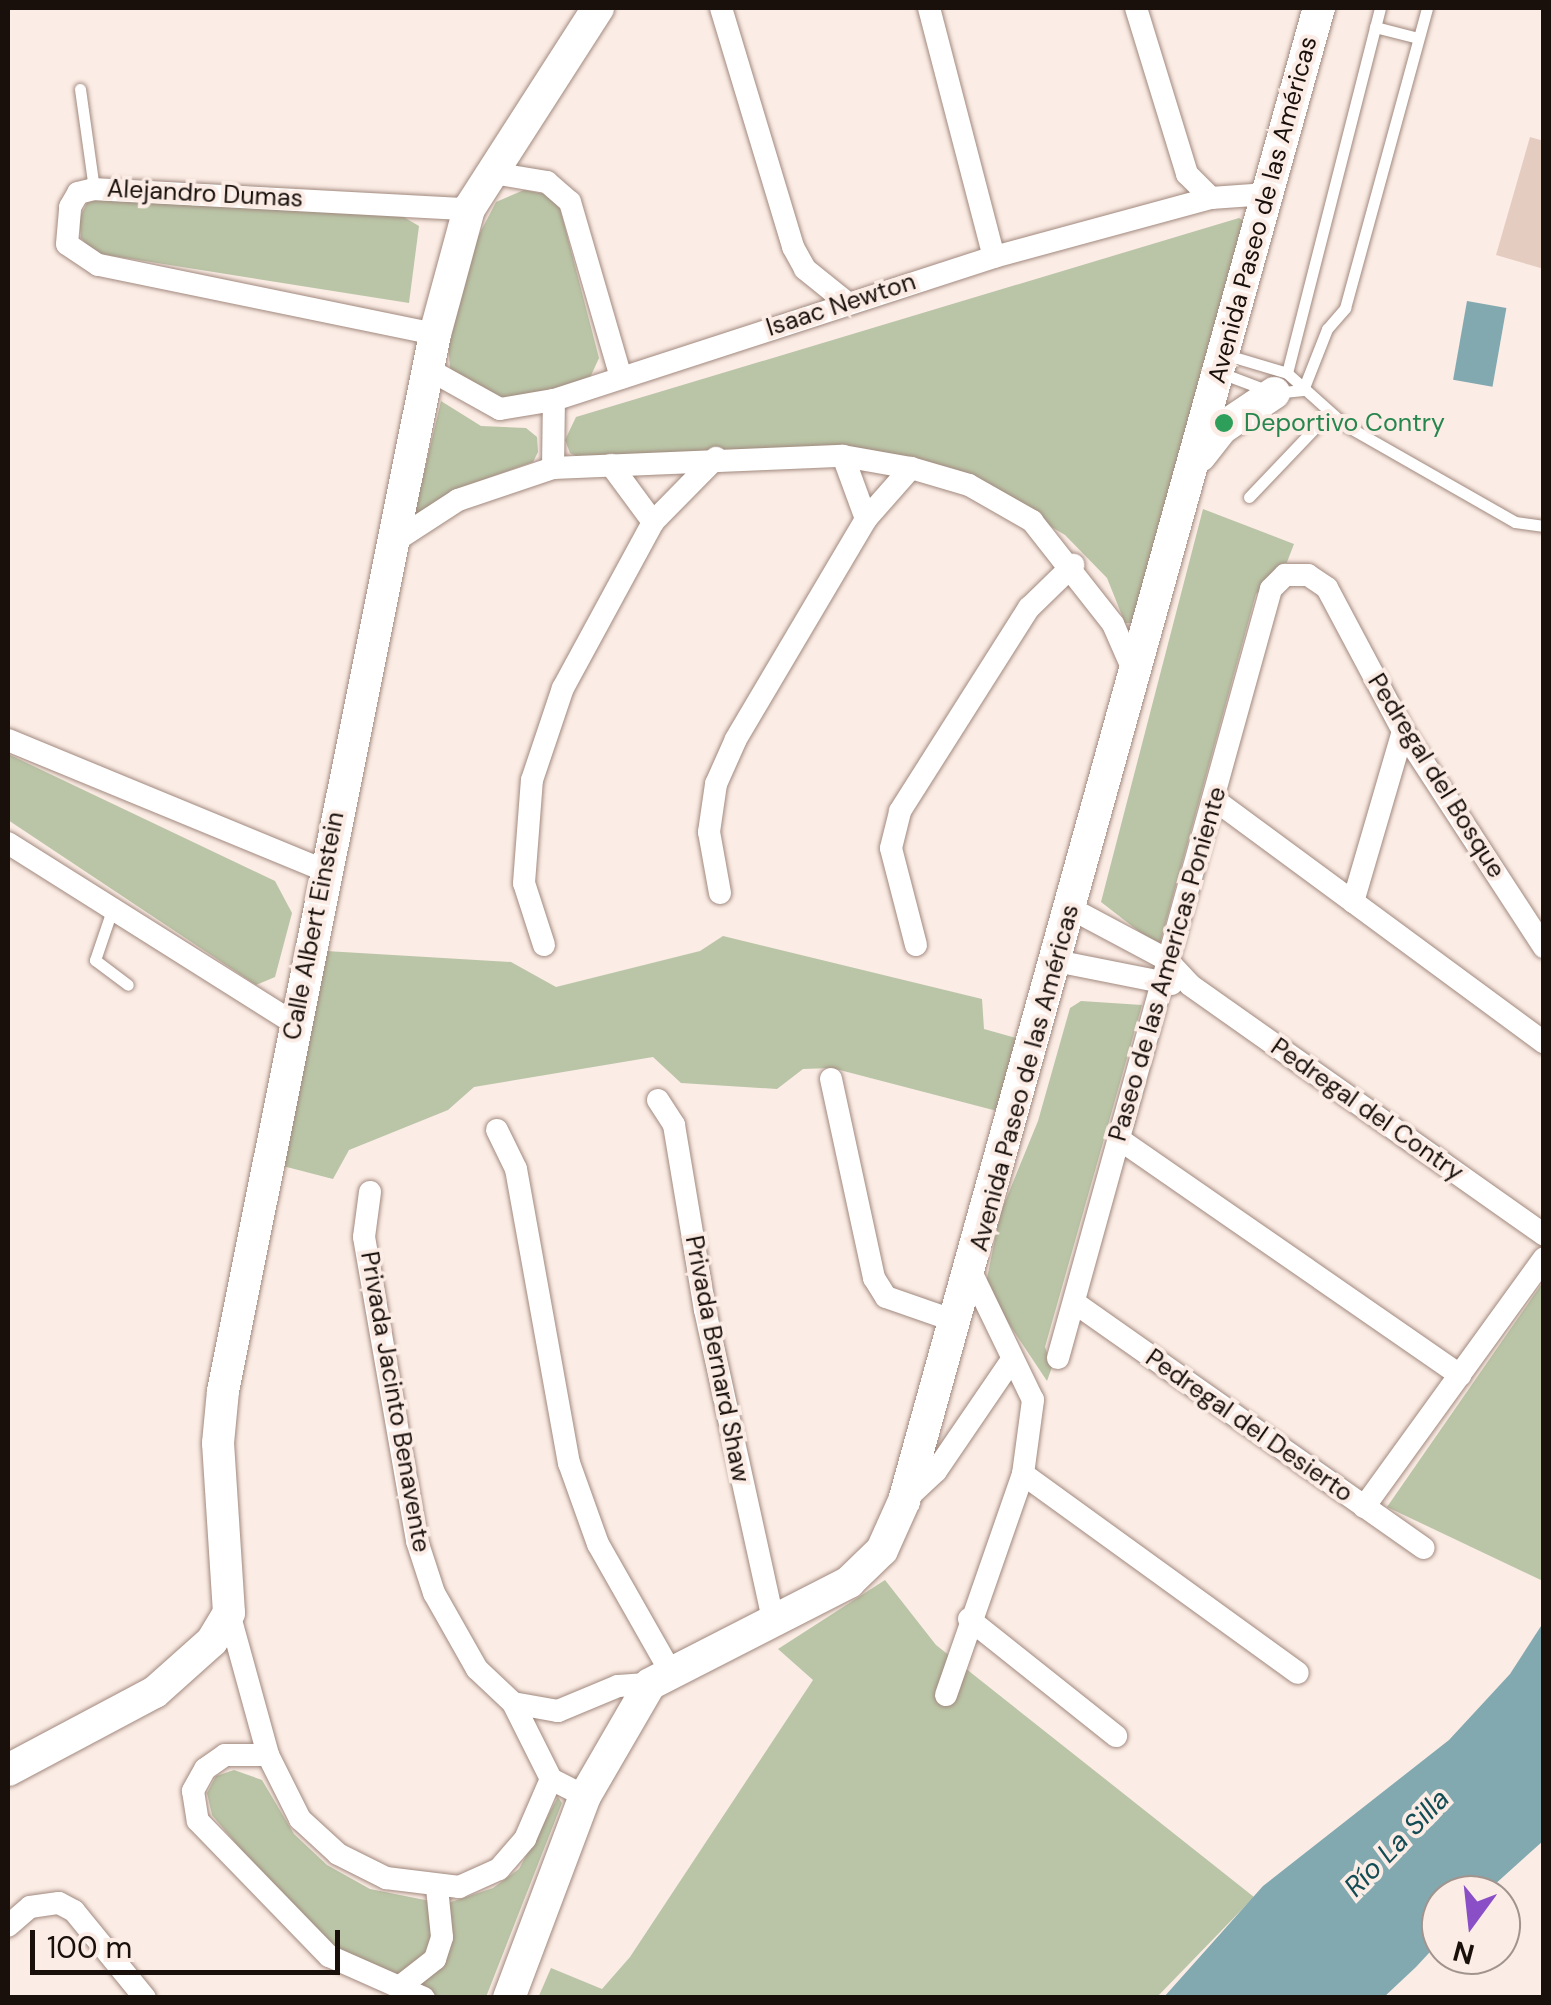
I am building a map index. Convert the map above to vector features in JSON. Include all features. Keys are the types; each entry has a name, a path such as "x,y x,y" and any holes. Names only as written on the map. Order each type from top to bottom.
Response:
{"street":[{"name":"Calle Albert Einstein","path":"229,1613 219,1494 222,1391 324,870 398,539 435,334 469,209 598,8"},
{"path":"721,8 793,248 805,268 846,302"},
{"path":"929,8 994,257"},
{"path":"1136,8 1187,174 1211,198"},
{"name":"Avenida Paseo de las Américas","path":"660,1677 871,1566 904,1500 972,1274 1319,8"},
{"path":"493,173 548,182 570,202 621,378"},
{"name":"Alejandro Dumas","path":"435,334 82,259 67,244 66,225 78,194 94,188 469,209"},
{"name":"Isaac Newton","path":"428,369 500,408 554,400 994,257 1211,198 1266,194"},
{"path":"1194,464 1222,428 1288,385"},
{"path":"554,400 554,468"},
{"path":"398,539 458,500 554,468 716,458 843,456 912,468 970,485 1032,521 1073,565 1113,624 1134,672"},
{"path":"843,456 866,519"},
{"path":"544,945 524,884 532,780 563,688 652,522 716,458"},
{"path":"611,466 652,522"},
{"path":"720,894 708,832 716,784 866,519 912,468"},
{"path":"916,945 891,848 900,811 1029,608 1073,565"},
{"name":"Pedregal del Bosque","path":"1285,575 1308,576 1327,588 1403,732 1544,948"},
{"name":"Paseo de las Americas Poniente","path":"1058,1358 1271,588 1285,575"},
{"path":"1353,902 1403,732"},
{"path":"8,740 324,870"},
{"path":"1214,800 1544,1043"},
{"path":"8,843 294,1023"},
{"name":"Pedregal del Contry","path":"1070,908 1166,958 1190,985 1544,1235"},
{"path":"1056,961 1160,984 1190,985"},
{"path":"832,1079 851,1147 874,1278 886,1296 955,1322"},
{"name":"Privada Bernard Shaw","path":"658,1100 674,1126 709,1329 773,1619"},
{"path":"498,1130 516,1169 569,1463 598,1544 660,1677"},
{"path":"1120,1139 1460,1375"},
{"name":"Privada Jacinto Benavente","path":"370,1192 364,1237 417,1541 452,1633 513,1704 551,1779"},
{"path":"1364,1507 1544,1258"},
{"path":"946,1695 969,1619 1023,1474 1033,1400 972,1274"},
{"name":"Pedregal del Desierto","path":"1075,1303 1424,1548"},
{"path":"904,1500 936,1471 1012,1361"},
{"path":"1023,1474 1298,1673"},
{"path":"229,1613 268,1755 300,1820 338,1854 386,1878 437,1888 459,1887 499,1869 525,1839 551,1779 585,1796"},
{"path":"8,1770 155,1692 212,1641 229,1613"},
{"path":"969,1619 1116,1736"},
{"path":"513,1704 558,1710 618,1686 660,1677"},
{"path":"509,1998 585,1796 660,1677"},
{"path":"268,1755 225,1755 205,1769 193,1791 198,1820 329,1956 424,1998"},
{"path":"402,1986 435,1959 442,1937 437,1888"},
{"path":"8,1926 30,1906 59,1903 74,1911 145,1998"}],"lane":[{"path":"1288,385 1380,8"},
{"path":"1288,385 1345,308 1426,8"},
{"path":"1376,26 1418,38"},
{"path":"80,88 94,188"},
{"path":"1220,363 1288,385"},
{"path":"1220,363 1288,385 1327,414 1514,522 1544,526"},
{"path":"1248,497 1327,414"},
{"path":"112,910 95,960 128,984"}],"green space":[{"path":"524,190 545,194 560,208 599,358 589,380 497,405 450,369 448,339 469,254 496,202"},
{"path":"106,197 395,212 419,226 409,303 94,253 81,238 79,219 87,203"},
{"path":"1239,218 1244,221 1132,623 1125,623 1107,578 1065,535 1013,504 886,459 584,460 570,453 565,440 576,417"},
{"path":"441,401 481,426 526,428 537,437 538,452 533,462 451,491 420,517 415,511"},
{"path":"1203,509 1294,544 1284,570 1256,594 1159,947 1101,902"},
{"path":"8,754 275,881 292,913 275,977 256,985 8,820"},
{"path":"723,936 982,999 984,1029 1016,1038 997,1111 832,1068 803,1069 777,1089 681,1083 653,1057 474,1087 448,1110 349,1150 333,1179 279,1165 326,951 511,962 556,987 700,951"},
{"path":"1081,1001 1142,1005 1045,1347 1052,1367 1047,1381 985,1288 1000,1214 1038,1121 1070,1008"},
{"path":"1543,1282 1543,1581 1387,1507"},
{"path":"885,1580 936,1645 1254,1897 1157,1997 538,1998 551,1968 602,1989 630,1957 813,1680 778,1649"},
{"path":"234,1770 262,1780 294,1834 327,1865 370,1889 445,1904 493,1888 519,1869 558,1797 562,1803 486,1997 433,1998 359,1968 304,1925 212,1815 207,1793 216,1776"}],"water":[{"path":"1467,301 1506,308 1493,387 1453,380"},
{"name":"Río La Silla","path":"1543,1623 1543,1841 1505,1875 1421,1875 1421,1962 1384,1997 1164,1997 1263,1886 1449,1740 1510,1674"}],"building":[{"path":"1530,137 1544,141 1544,269 1496,255"}],"place":[{"name":"Deportivo Contry","path":"1224,423"}]}
